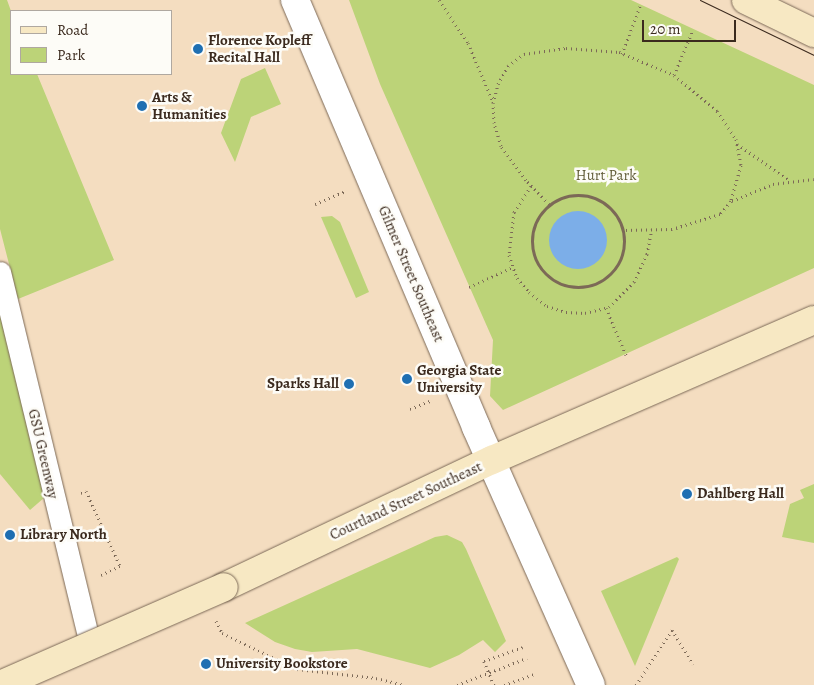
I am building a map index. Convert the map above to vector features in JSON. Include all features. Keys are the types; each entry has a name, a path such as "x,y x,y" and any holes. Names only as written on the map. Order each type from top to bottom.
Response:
{"main road":[{"path":"746,0 814,33"},
{"name":"Courtland Street Southeast","path":"0,685 224,587 492,460 814,320"}],"street":[{"name":"Gilmer Street Southeast","path":"295,0 492,460 591,685"},
{"name":"GSU Greenway","path":"0,272 88,637"}],"path":[{"path":"438,0 468,43 493,103"},
{"path":"622,54 640,6"},
{"path":"674,75 692,30"},
{"path":"549,204 531,186 501,146 494,123 493,103 498,84 508,66 524,54 566,48 622,54 674,75 717,111 736,139 741,165 731,201 720,214 694,224 672,229 623,230"},
{"path":"737,144 789,181"},
{"path":"731,201 773,184 814,180"},
{"path":"531,186 514,212 509,255 517,278 529,292 548,306 566,312 584,313 606,308 634,282 647,254 652,229"},
{"path":"315,204 337,195"},
{"path":"578,195 594,198 607,206 617,216 623,230 624,245 621,260 613,272 601,282 587,287 572,288 557,283 545,274 536,261 532,246 533,230 539,216 549,204 563,197 578,195"},
{"path":"469,287 514,267"},
{"path":"606,308 626,355"},
{"path":"410,409 430,401"},
{"path":"90,500 120,566 94,578"},
{"path":"636,685 672,630 693,664"},
{"path":"222,633 297,669 376,678 404,685"},
{"path":"494,685 484,661 523,647"},
{"path":"457,685 490,674 527,658"},
{"path":"504,685 534,674"}],"green space":[{"path":"0,0 7,0 11,10 10,75 37,75 114,260 18,299 0,229"},
{"name":"Hurt Park","path":"349,0 631,0 814,85 814,268 503,410 490,396 493,340 380,84"},
{"path":"265,68 281,104 251,117 235,162 221,133 241,79"},
{"path":"332,216 340,222 369,292 356,298 321,217"},
{"path":"0,302 52,491 30,510 0,474"},
{"path":"814,484 814,543 782,537 790,504 804,498 800,490"},
{"path":"447,535 462,542 466,549 506,641 495,652 483,640 459,655 430,668 357,649 312,652 295,649 275,642 245,623 435,537"},
{"path":"677,557 679,559 635,666 601,591"}],"water":[{"path":"572,211 584,211 599,219 607,234 607,246 599,261 584,269 572,269 557,261 549,246 549,234 557,219"}],"tram line":[{"path":"700,0 814,55"}],"place":[{"name":"Florence Kopleff Recital Hall","path":"198,49"},
{"name":"Arts & Humanities","path":"142,106"},
{"name":"Georgia State University","path":"407,379"},
{"name":"Sparks Hall","path":"349,384"},
{"name":"Dahlberg Hall","path":"687,494"},
{"name":"Library North","path":"10,535"},
{"name":"University Bookstore","path":"206,664"}]}
